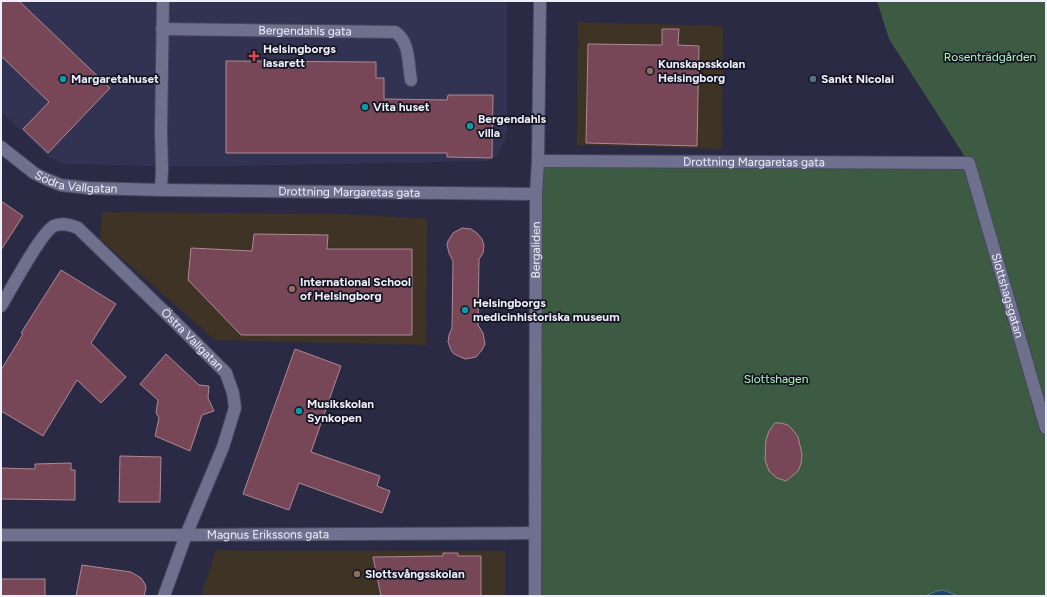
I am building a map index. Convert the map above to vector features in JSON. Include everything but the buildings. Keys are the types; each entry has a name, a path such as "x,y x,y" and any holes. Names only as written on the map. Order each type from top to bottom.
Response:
{"street":[{"path":"161,190 163,1"},
{"name":"Bergaliden","path":"535,596 536,194 538,161 540,1"},
{"name":"Bergendahls gata","path":"162,29 395,32 400,36 405,44 411,80"},
{"name":"Södra Vallgatan","path":"1,147 34,173 61,185 88,188 161,190"},
{"name":"Drottning Margaretas gata","path":"538,161 969,163"},
{"name":"Slottshagsgatan","path":"969,163 1046,428"},
{"name":"Drottning Margaretas gata","path":"161,190 536,194"},
{"name":"Östra Vallgatan","path":"1,306 41,239 50,228 55,225 71,225 78,228 226,373 233,393 235,408 223,447 186,535 164,596"},
{"name":"Magnus Erikssons gata","path":"1,535 535,533"}],"shaded area":[{"name":"Helsingborgs lasarett","path":"1,1 507,1 507,129 505,141 497,156 486,161 190,167 63,164 49,157 1,112"},
{"name":"Kunskapsskolan Helsingborg","path":"578,22 723,26 722,149 577,145"},
{"name":"International School of Helsingborg","path":"102,212 345,214 427,219 426,345 215,340 100,239"},
{"name":"Slottsvångsskolan","path":"216,550 505,551 505,596 201,596"},
{"path":"943,590 958,596 925,596 937,591"}],"green space":[{"name":"Slottshagen","path":"877,1 1046,1 1046,596 535,596 541,162 969,163 889,39"}],"place":[{"name":"Helsingborgs lasarett","path":"254,56"},
{"name":"Kunskapsskolan Helsingborg","path":"650,71"},
{"name":"Margaretahuset","path":"63,79"},
{"name":"Sankt Nicolai","path":"813,79"},
{"name":"Vita huset","path":"365,107"},
{"name":"Bergendahls villa","path":"470,126"},
{"name":"International School of Helsingborg","path":"292,289"},
{"name":"Helsingborgs medicinhistoriska museum","path":"465,310"},
{"name":"Musikskolan Synkopen","path":"299,411"},
{"name":"Slottsvångsskolan","path":"357,574"}],"park label":[{"name":"Rosenträdgården","path":"990,57"}]}
